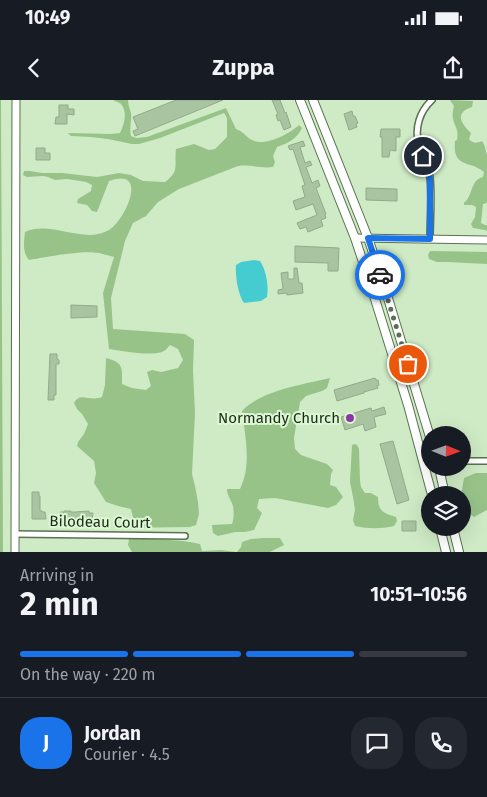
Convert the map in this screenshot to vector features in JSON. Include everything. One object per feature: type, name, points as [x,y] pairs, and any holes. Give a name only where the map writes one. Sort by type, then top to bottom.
[{"type":"main road","points":[[300,100],[355,238],[421,442]]},
{"type":"main road","points":[[313,100],[368,238],[427,426]]},
{"type":"main road","points":[[391,350],[402,346]]},
{"type":"main road","points":[[442,536],[446,552]]},
{"type":"main road","points":[[455,536],[459,552]]},
{"type":"street","points":[[15,552],[16,100]]},
{"type":"street","points":[[430,239],[430,179],[428,167],[419,146],[417,128],[419,118],[432,100]]},
{"type":"street","points":[[355,238],[487,240]]},
{"type":"street","points":[[471,461],[487,461]]},
{"type":"street","name":"Bilodeau Court","points":[[15,534],[185,536]]},
{"type":"green space","points":[[1,100],[3,552],[0,552]]},
{"type":"green space","points":[[113,100],[128,100],[131,113],[131,136],[136,138],[147,137],[226,108],[236,129],[257,142],[270,141],[299,125],[302,128],[292,140],[277,147],[273,156],[275,162],[273,167],[238,166],[179,189],[158,202],[146,216],[133,223],[125,241],[111,298],[113,329],[185,334],[194,340],[195,413],[192,474],[199,514],[196,525],[190,527],[115,528],[113,526],[134,521],[131,509],[106,502],[94,483],[96,473],[94,461],[77,446],[88,424],[74,403],[82,397],[102,397],[105,385],[106,358],[121,366],[122,384],[146,390],[151,386],[147,372],[152,370],[161,372],[178,368],[183,360],[178,349],[170,345],[165,351],[145,354],[109,349],[103,293],[114,257],[99,253],[83,252],[29,260],[24,250],[25,232],[35,229],[89,235],[109,230],[115,225],[127,207],[131,188],[129,181],[121,178],[109,181],[97,212],[92,211],[87,205],[77,203],[78,199],[91,191],[92,185],[86,182],[67,179],[55,180],[43,176],[27,177],[23,175],[24,171],[97,177],[119,173],[131,175],[143,181],[165,182],[175,171],[176,149],[194,144],[209,150],[215,149],[227,137],[227,118],[224,113],[160,138],[139,144],[71,136],[68,133],[120,133],[125,115],[121,104]]},
{"type":"green space","points":[[450,100],[473,101],[472,107],[463,112],[461,118],[464,126],[471,133],[469,139],[475,143],[482,141],[487,155],[487,203],[483,204],[481,223],[487,225],[487,231],[473,228],[471,224],[475,217],[476,207],[464,205],[476,181],[483,177],[484,172],[479,168],[464,163],[456,156],[455,141],[457,140],[458,133],[453,117],[454,106]]},
{"type":"green space","points":[[430,251],[487,252],[487,264],[437,262],[429,259]]},
{"type":"green space","points":[[330,378],[327,388],[306,396],[300,402],[294,438],[295,449],[301,455],[327,464],[333,470],[330,485],[336,487],[343,497],[336,505],[328,508],[275,498],[259,499],[257,508],[262,513],[254,530],[218,536],[213,533],[212,525],[232,524],[233,508],[227,489],[240,489],[244,480],[247,450],[242,411],[250,404],[271,393]]},
{"type":"green space","points":[[355,444],[359,449],[361,487],[365,493],[371,493],[378,497],[382,511],[396,517],[397,521],[394,526],[365,528],[355,526],[353,520],[355,510],[350,482],[352,445]]},
{"type":"green space","points":[[487,473],[487,510],[474,517],[471,515],[471,486],[463,486],[464,478]]},
{"type":"green space","points":[[263,538],[280,538],[284,545],[270,552],[237,552],[242,542]]},
{"type":"green space","points":[[129,539],[183,541],[200,544],[202,551],[221,550],[236,552],[132,552],[128,545]]},
{"type":"water","points":[[260,261],[264,269],[268,293],[267,297],[261,301],[244,303],[237,285],[236,265],[241,262]]},
{"type":"building","points":[[176,100],[223,100],[135,136],[133,131],[138,129],[133,117]]},
{"type":"building","points":[[272,100],[280,100],[291,127],[284,130],[280,120],[278,121],[276,115],[278,114]]},
{"type":"building","points":[[59,105],[68,105],[68,109],[74,109],[74,115],[67,114],[67,124],[55,124],[56,117],[59,117]]},
{"type":"building","points":[[352,111],[358,123],[356,124],[357,127],[349,130],[344,114]]},
{"type":"building","points":[[381,129],[400,129],[400,137],[396,137],[396,151],[390,150],[389,157],[382,157]]},
{"type":"building","points":[[303,141],[305,146],[300,147],[305,163],[310,161],[312,165],[306,167],[312,183],[318,180],[320,186],[316,188],[326,214],[326,218],[321,220],[323,226],[308,232],[306,227],[300,229],[297,223],[317,215],[313,204],[296,210],[293,201],[305,197],[302,186],[305,185],[293,149],[290,150],[288,146]]},
{"type":"building","points":[[36,148],[45,148],[45,153],[50,153],[50,160],[36,160]]},
{"type":"building","points":[[366,188],[397,189],[397,201],[366,200]]},
{"type":"building","points":[[295,246],[339,248],[338,271],[328,271],[328,263],[295,262]]},
{"type":"building","points":[[294,268],[297,268],[299,283],[302,283],[303,293],[278,294],[278,290],[283,289],[281,273],[288,272],[288,279],[294,279]]},
{"type":"building","points":[[71,305],[97,306],[97,317],[71,318]]},
{"type":"building","points":[[50,354],[57,354],[57,359],[59,360],[59,364],[56,364],[56,395],[54,395],[54,400],[48,400]]},
{"type":"building","points":[[375,378],[378,380],[378,388],[337,401],[334,390]]},
{"type":"building","points":[[384,407],[386,414],[374,417],[376,427],[365,431],[363,424],[345,430],[341,417],[371,408],[372,411]]},
{"type":"building","points":[[393,441],[409,500],[397,504],[380,444]]},
{"type":"building","points":[[32,492],[39,492],[40,511],[45,512],[46,519],[32,519]]},
{"type":"building","points":[[89,511],[89,513],[93,513],[92,520],[74,519],[64,521],[64,519],[60,519],[60,512]]},
{"type":"building","points":[[402,521],[416,521],[416,531],[402,531]]},
{"type":"way so far","points":[[380,275],[408,364]]},
{"type":"place","name":"Normandy Church","points":[[350,418]]},
{"type":"route","points":[[380,275],[368,238],[430,239],[430,179],[428,167],[423,156]]}]
